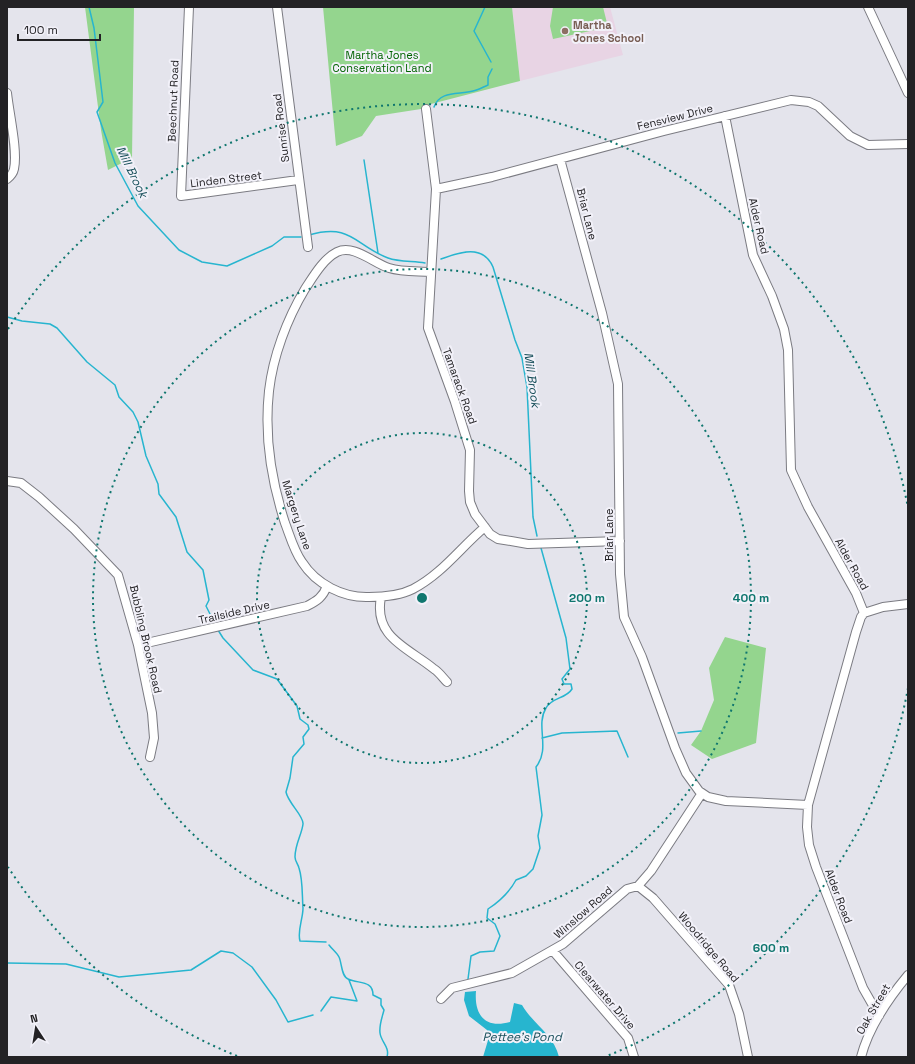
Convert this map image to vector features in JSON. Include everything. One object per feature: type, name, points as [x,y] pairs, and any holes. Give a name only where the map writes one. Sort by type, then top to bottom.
[{"type":"street","name":"Beechnut Road","points":[[181,196],[189,7]]},
{"type":"street","name":"Sunrise Road","points":[[276,7],[308,247]]},
{"type":"street","points":[[868,7],[908,92]]},
{"type":"street","points":[[7,93],[15,158],[14,170],[11,176],[7,179]]},
{"type":"street","name":"Fensview Drive","points":[[436,189],[560,159],[782,101],[809,102],[818,106],[840,127],[858,141],[868,145],[908,144]]},
{"type":"street","name":"Tamarack Road","points":[[426,109],[436,189],[428,328],[455,402],[470,450],[470,502],[475,514],[485,527],[498,539],[528,544],[620,541]]},
{"type":"street","name":"Alder Road","points":[[725,116],[753,255],[772,296],[784,329],[788,350],[792,470],[808,507],[856,592],[864,613],[861,617],[856,632],[808,805],[806,824],[809,845],[863,988],[878,1016]]},
{"type":"street","name":"Briar Lane","points":[[560,159],[602,313],[618,384],[621,595],[624,617],[642,657],[654,693],[686,774],[702,793]]},
{"type":"street","name":"Linden Street","points":[[181,196],[298,180]]},
{"type":"street","name":"Margery Lane","points":[[431,272],[389,268],[354,252],[344,251],[337,252],[322,265],[312,278],[299,300],[280,344],[272,375],[268,414],[269,457],[275,492],[291,540],[301,562],[316,578],[327,586],[355,597],[381,597],[400,594],[414,588],[429,579],[453,558],[470,539],[485,527]]},
{"type":"street","name":"Bubbling Brook Road","points":[[7,482],[21,483],[39,497],[74,529],[118,575],[138,645],[152,713],[154,738],[150,757]]},
{"type":"street","name":"Trailside Drive","points":[[138,645],[307,606],[316,602],[324,595],[327,586]]},
{"type":"street","points":[[381,597],[379,608],[383,625],[401,647],[434,669],[447,682]]},
{"type":"street","points":[[864,613],[871,610],[908,604]]},
{"type":"street","points":[[702,793],[726,801],[808,805]]},
{"type":"street","name":"Winslow Road","points":[[441,999],[452,988],[512,973],[553,951],[627,889],[638,886],[651,872],[702,793]]},
{"type":"street","name":"Woodridge Road","points":[[638,886],[653,898],[729,985],[739,1014],[748,1057]]},
{"type":"street","name":"Clearwater Drive","points":[[553,951],[628,1038],[634,1057]]},
{"type":"street","name":"Oak Street","points":[[861,1057],[870,1031],[878,1016],[908,974]]},
{"type":"shaded area","name":"Martha Jones School","points":[[512,7],[610,7],[623,55],[520,81]]},
{"type":"green space","points":[[85,7],[134,7],[132,158],[108,170],[101,130]]},
{"type":"green space","name":"Martha Jones Conservation Land","points":[[323,7],[512,7],[520,81],[431,104],[421,109],[376,116],[362,136],[336,146]]},
{"type":"green space","points":[[553,7],[603,7],[607,23],[604,28],[553,39],[550,26]]},
{"type":"green space","points":[[725,637],[766,648],[756,743],[712,759],[691,745],[701,731],[714,700],[709,668]]},
{"type":"water","name":"Pettee's Pond","points":[[476,991],[476,1000],[479,1013],[488,1022],[501,1024],[510,1022],[514,1003],[522,1005],[553,1042],[559,1057],[483,1057],[489,1037],[487,1030],[469,1016],[464,1000],[465,992]]},
{"type":"waterway","name":"Mill Brook","points":[[89,7],[94,28],[103,102],[97,112],[115,163],[138,206],[179,250],[202,262],[227,266],[272,246],[284,237],[301,237]]},
{"type":"waterway","points":[[485,7],[474,31],[491,62]]},
{"type":"waterway","points":[[434,107],[437,102],[445,96],[473,91],[488,85],[488,77],[492,69]]},
{"type":"waterway","points":[[364,160],[378,253]]},
{"type":"waterway","name":"Mill Brook","points":[[309,235],[323,232],[344,234],[388,258],[425,263]]},
{"type":"waterway","name":"Mill Brook","points":[[441,259],[463,252],[477,253],[483,255],[489,260],[493,267],[515,340],[522,358],[527,387],[533,517],[537,536]]},
{"type":"waterway","points":[[7,317],[22,321],[50,324],[57,328],[87,362],[115,385],[119,397],[133,412],[138,422],[146,456],[158,484],[159,494],[176,517],[187,552],[203,570],[209,600],[206,606],[213,620]]},
{"type":"waterway","name":"Mill Brook","points":[[468,979],[471,956],[480,952],[494,951],[500,936],[495,924],[487,918],[488,909],[504,896],[516,880],[526,876],[533,869],[540,848],[538,836],[542,815],[536,767],[540,760],[543,745],[543,715],[549,704],[566,695],[572,689],[571,684],[564,684],[562,679],[570,669],[566,638],[541,548]]},
{"type":"waterway","points":[[218,630],[223,638],[253,670],[277,679],[297,706],[300,719],[308,725],[309,729],[303,737],[304,744],[293,757],[286,792],[303,821],[295,857],[299,867],[302,888],[303,912],[299,933],[300,941],[326,942]]},
{"type":"waterway","points":[[542,738],[562,733],[617,731],[628,757]]},
{"type":"waterway","points":[[678,733],[701,731]]},
{"type":"waterway","points":[[329,945],[339,957],[344,975],[352,981],[365,983],[371,987],[373,995],[381,999],[381,1005],[384,1010],[380,1024],[380,1033],[388,1053],[387,1057]]},
{"type":"waterway","points":[[7,963],[66,964],[119,977],[191,970],[221,951],[233,953],[252,967],[276,1000],[288,1022],[313,1015]]},
{"type":"waterway","points":[[321,1011],[331,997],[357,1001],[349,980]]},
{"type":"place","name":"Martha Jones School","points":[[565,31]]}]
